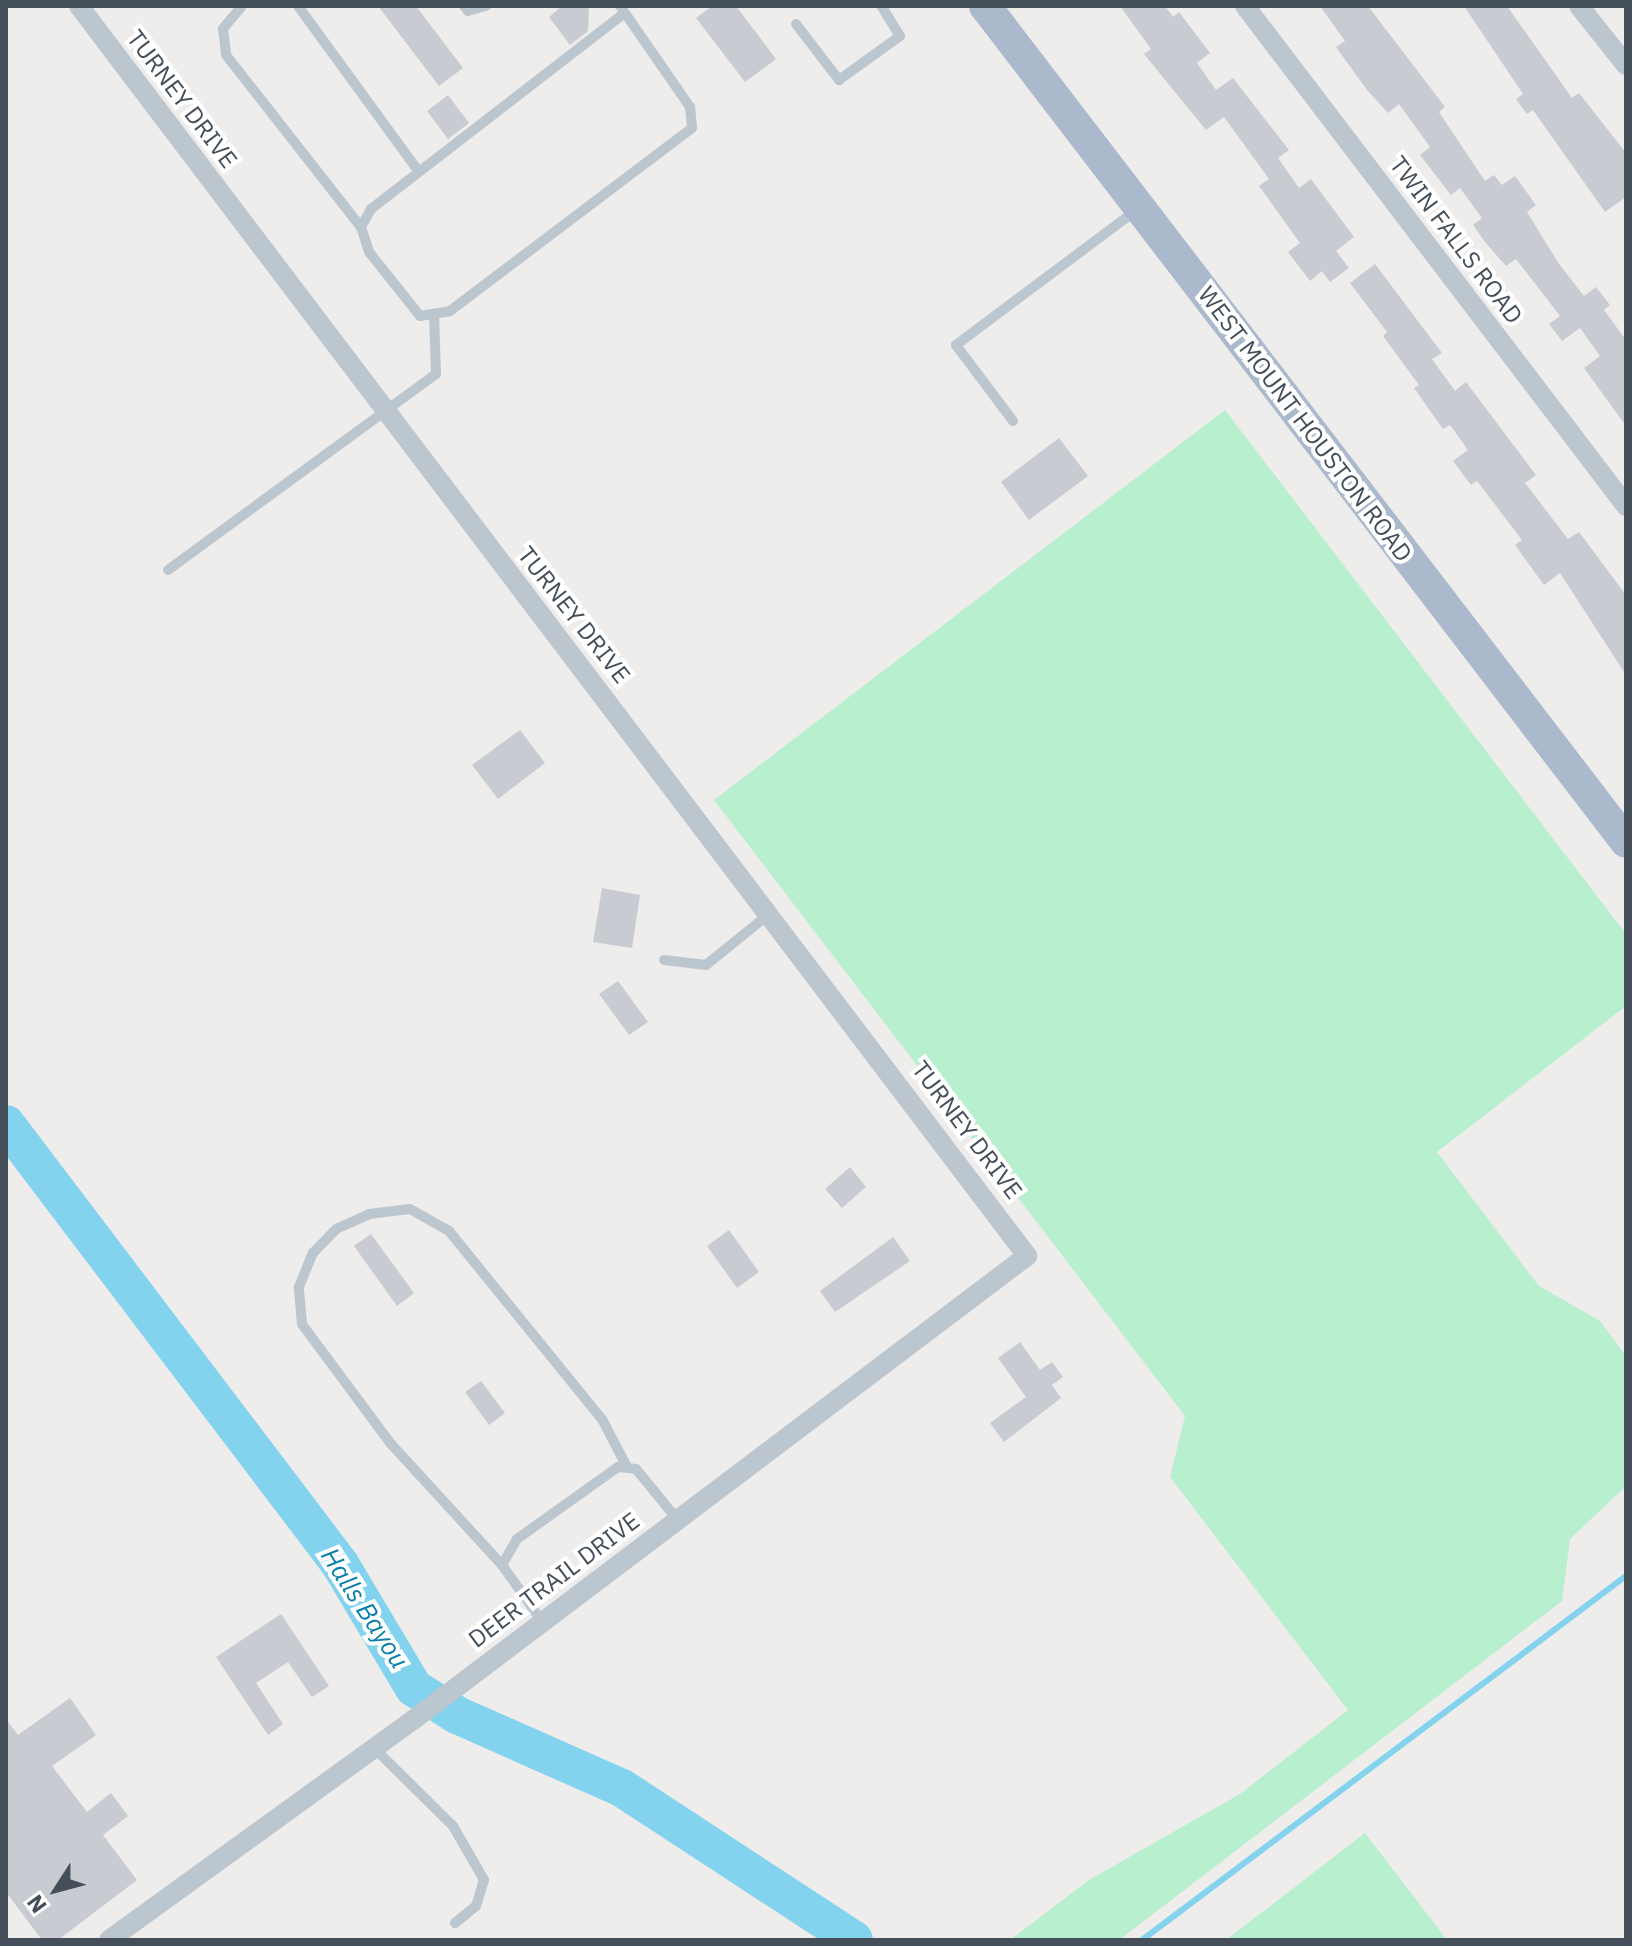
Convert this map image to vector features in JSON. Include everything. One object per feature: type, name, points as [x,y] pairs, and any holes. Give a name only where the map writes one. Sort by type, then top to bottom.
[{"type":"main road","name":"WEST MOUNT HOUSTON ROAD","points":[[985,6],[1622,829]]},
{"type":"street","name":"TURNEY DRIVE","points":[[79,6],[770,913],[1027,1256]]},
{"type":"street","name":"TWIN FALLS ROAD","points":[[1245,6],[1626,506]]},
{"type":"street","points":[[1579,6],[1626,65]]},
{"type":"street","name":"DEER TRAIL DRIVE","points":[[109,1940],[413,1720],[541,1620],[1027,1256]]},
{"type":"lane","points":[[242,6],[223,29],[226,55],[361,227],[369,252],[420,316],[450,311],[692,128],[690,107],[620,11],[371,209],[361,227]]},
{"type":"lane","points":[[298,6],[419,172]]},
{"type":"lane","points":[[464,6],[468,11],[486,6]]},
{"type":"lane","points":[[796,24],[839,80],[900,36],[881,6]]},
{"type":"lane","points":[[1013,421],[956,345],[1139,208]]},
{"type":"lane","points":[[168,570],[383,407],[408,398],[436,374],[434,314]]},
{"type":"lane","points":[[664,960],[706,965],[770,913]]},
{"type":"lane","points":[[541,1620],[502,1565],[391,1444],[302,1324],[299,1287],[313,1253],[336,1229],[369,1214],[410,1209],[449,1231],[602,1419],[627,1467]]},
{"type":"lane","points":[[502,1565],[517,1539],[609,1471],[627,1467],[636,1469],[677,1519]]},
{"type":"lane","points":[[374,1748],[453,1826],[484,1880],[476,1906],[455,1923]]},
{"type":"green space","points":[[1225,410],[1626,934],[1626,1006],[1437,1152],[1539,1286],[1600,1321],[1626,1356],[1626,1486],[1570,1539],[1562,1601],[1119,1940],[1010,1940],[1089,1880],[1240,1794],[1348,1710],[1170,1477],[1185,1416],[714,800]]},
{"type":"green space","points":[[1365,1833],[1447,1940],[1226,1940]]},
{"type":"building","points":[[378,6],[416,6],[463,68],[439,86]]},
{"type":"building","points":[[562,6],[589,6],[588,31],[570,45],[549,17]]},
{"type":"building","points":[[712,6],[736,6],[776,59],[745,82],[696,18]]},
{"type":"building","points":[[1120,6],[1165,6],[1173,17],[1179,12],[1210,53],[1197,63],[1216,90],[1233,78],[1289,150],[1278,158],[1299,188],[1311,179],[1354,237],[1336,251],[1349,268],[1330,282],[1322,271],[1310,281],[1288,252],[1300,243],[1259,186],[1269,179],[1224,117],[1206,130],[1144,54],[1151,49]]},
{"type":"building","points":[[1320,6],[1368,6],[1445,107],[1439,112],[1485,181],[1494,175],[1502,185],[1515,176],[1536,205],[1527,212],[1559,264],[1584,296],[1596,287],[1610,305],[1604,310],[1626,340],[1626,426],[1584,368],[1600,356],[1580,328],[1562,341],[1549,324],[1560,316],[1516,259],[1506,266],[1485,242],[1473,225],[1482,218],[1460,188],[1451,195],[1420,155],[1430,147],[1399,104],[1388,113],[1367,90],[1336,47],[1345,41]]},
{"type":"building","points":[[1464,6],[1507,6],[1572,98],[1579,93],[1626,153],[1626,197],[1605,212],[1533,110],[1527,114],[1516,99],[1523,94]]},
{"type":"building","points":[[448,95],[469,123],[448,139],[427,111]]},
{"type":"building","points":[[1375,264],[1442,353],[1432,359],[1455,391],[1466,382],[1536,475],[1525,483],[1568,539],[1579,532],[1626,595],[1626,675],[1560,573],[1544,585],[1515,545],[1522,540],[1477,481],[1471,485],[1453,461],[1468,450],[1450,425],[1443,429],[1414,388],[1419,385],[1383,336],[1387,332],[1350,283]]},
{"type":"building","points":[[1059,438],[1088,476],[1029,520],[1001,482]]},
{"type":"building","points":[[520,730],[545,763],[498,799],[472,765]]},
{"type":"building","points":[[602,888],[640,895],[632,948],[593,942]]},
{"type":"building","points":[[618,981],[648,1022],[629,1035],[599,994]]},
{"type":"building","points":[[850,1167],[866,1187],[842,1208],[825,1189]]},
{"type":"building","points":[[729,1230],[759,1272],[737,1288],[707,1246]]},
{"type":"building","points":[[371,1234],[414,1293],[397,1306],[354,1246]]},
{"type":"building","points":[[893,1237],[910,1261],[835,1312],[820,1291]]},
{"type":"building","points":[[1020,1342],[1040,1370],[1052,1362],[1063,1377],[1052,1385],[1061,1398],[1004,1442],[990,1423],[1026,1397],[998,1358]]},
{"type":"building","points":[[481,1381],[505,1413],[489,1425],[465,1392]]},
{"type":"building","points":[[281,1614],[329,1686],[312,1697],[288,1662],[256,1683],[283,1724],[268,1735],[216,1657]]},
{"type":"building","points":[[70,1698],[96,1735],[52,1766],[87,1812],[111,1793],[128,1816],[103,1835],[137,1880],[58,1940],[42,1940],[6,1892],[6,1719],[18,1735]]},
{"type":"waterway","name":"Halls Bayou","points":[[6,1124],[340,1564],[414,1688],[457,1715],[622,1788],[854,1940]]},
{"type":"waterway","points":[[1142,1940],[1626,1576]]}]
